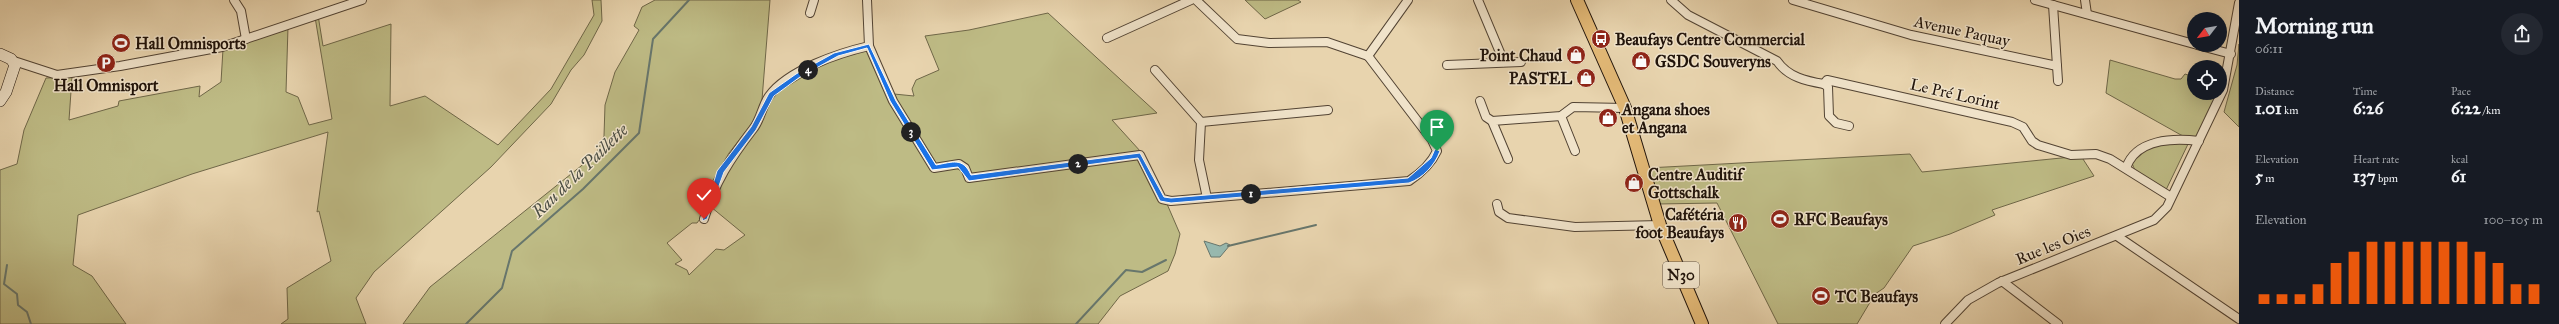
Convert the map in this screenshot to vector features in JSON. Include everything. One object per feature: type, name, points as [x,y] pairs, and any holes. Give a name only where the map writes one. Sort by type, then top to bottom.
[{"type":"main road","name":"N30","points":[[1577,0],[1625,108],[1660,225],[1702,324]]},
{"type":"street","points":[[234,0],[241,12],[246,39]]},
{"type":"street","points":[[0,54],[14,61],[27,63],[47,73],[69,75],[204,51],[246,39],[362,0]]},
{"type":"street","points":[[810,13],[814,0]]},
{"type":"street","points":[[867,0],[869,46],[893,101],[934,168],[959,164],[965,168],[969,178],[1140,155],[1162,199],[1171,200],[1396,183],[1417,177],[1434,160],[1437,151],[1432,140],[1368,56],[1319,42],[1269,43],[1237,39],[1196,0]]},
{"type":"street","points":[[1107,38],[1191,0]]},
{"type":"street","points":[[1368,56],[1408,0]]},
{"type":"street","points":[[1478,0],[1504,62]]},
{"type":"street","name":"Le Pré Lorint","points":[[1671,0],[1688,15],[1777,61],[1781,68],[1805,80],[1824,84],[1827,80],[2012,122],[2023,127],[2038,145],[2071,155],[2096,154],[2126,168]]},
{"type":"street","name":"Avenue Paquay","points":[[1793,0],[1816,3],[1896,31],[2056,66]]},
{"type":"street","points":[[2035,0],[2187,42]]},
{"type":"street","points":[[2085,0],[2087,14]]},
{"type":"street","name":"Rue les Oies","points":[[1945,324],[1968,300],[2002,281],[2154,220],[2167,207],[2170,197],[2223,90],[2231,54],[2239,3]]},
{"type":"street","points":[[2053,5],[2058,81]]},
{"type":"street","points":[[704,219],[721,171],[754,128],[771,94],[836,54],[869,46]]},
{"type":"street","points":[[2223,52],[2231,54]]},
{"type":"street","points":[[13,72],[14,61]]},
{"type":"street","points":[[1447,65],[1521,62]]},
{"type":"street","points":[[0,101],[13,72],[17,67],[27,63]]},
{"type":"street","points":[[1156,70],[1159,77],[1201,122],[1199,160],[1207,198]]},
{"type":"street","points":[[1824,84],[1828,87],[1829,116],[1836,123],[1849,126]]},
{"type":"street","points":[[1480,101],[1486,117],[1492,121],[1508,160]]},
{"type":"street","points":[[1492,121],[1560,116],[1573,108],[1625,108]]},
{"type":"street","points":[[1201,122],[1328,110]]},
{"type":"street","points":[[1560,116],[1575,151]]},
{"type":"street","points":[[2170,197],[2126,168],[2132,155],[2141,148],[2181,138],[2199,141]]},
{"type":"street","points":[[1497,204],[1499,212],[1508,218],[1575,227],[1660,225]]},
{"type":"street","points":[[2117,236],[2239,320],[2232,324]]},
{"type":"street","points":[[2002,281],[2058,324]]},
{"type":"shaded area","points":[[592,0],[601,0],[602,21],[584,55],[571,70],[551,104],[491,167],[374,272],[356,298],[366,324],[281,324],[288,319],[287,288],[331,261],[319,211],[317,212],[328,132],[192,174],[78,215],[73,265],[92,276],[126,324],[0,324],[0,170],[17,164],[24,130],[46,78],[72,77],[69,120],[118,106],[119,101],[200,86],[199,97],[221,82],[223,49],[288,27],[286,92],[298,97],[309,125],[332,119],[315,17],[318,15],[323,46],[391,24],[390,106],[425,96],[498,145],[551,89],[594,15]]},
{"type":"shaded area","points":[[655,0],[770,0],[761,112],[729,153],[712,182],[702,216],[697,223],[692,223],[667,243],[682,260],[675,264],[687,270],[689,275],[716,249],[724,250],[745,235],[711,207],[721,173],[770,100],[781,90],[837,56],[868,50],[899,118],[932,168],[894,94],[914,96],[912,89],[916,80],[939,70],[925,36],[969,30],[1048,13],[1157,113],[1112,120],[1141,152],[1164,197],[1180,234],[1175,254],[1168,271],[1120,296],[1098,324],[403,324],[430,287],[596,154],[604,136],[605,105],[615,72],[639,30],[634,26],[642,7]]},
{"type":"shaded area","points":[[1245,0],[1298,0],[1301,2],[1265,19]]},
{"type":"shaded area","points":[[2239,44],[2239,127],[2224,112],[2237,65]]},
{"type":"shaded area","points":[[2110,60],[2175,79],[2181,79],[2185,74],[2187,75],[2187,100],[2215,100],[2195,140],[2181,135],[2106,93]]},
{"type":"shaded area","points":[[2184,140],[2189,142],[2165,192],[2135,170],[2132,159],[2146,148]]},
{"type":"shaded area","points":[[1910,154],[1922,172],[2081,156],[2094,176],[1992,210],[1995,215],[1950,234],[1913,246],[1884,288],[1875,294],[1857,324],[1778,324],[1717,203],[1658,204],[1647,168]]},
{"type":"water","points":[[1204,241],[1220,246],[1226,243],[1230,245],[1220,257],[1211,257]]},
{"type":"waterway","name":"Rau de la Paillette","points":[[466,324],[502,288],[512,251],[583,189],[639,133],[653,39],[689,0]]},
{"type":"waterway","points":[[1228,246],[1316,225]]},
{"type":"waterway","points":[[1076,324],[1126,270],[1142,272],[1166,260]]},
{"type":"waterway","points":[[7,265],[4,284],[17,294],[18,305],[27,312],[31,324]]},
{"type":"place","name":"Beaufays Centre Commercial","points":[[1601,39]]},
{"type":"place","name":"Hall Omnisports","points":[[121,43]]},
{"type":"place","name":"Point Chaud","points":[[1576,55]]},
{"type":"place","name":"GSDC Souveryns","points":[[1641,61]]},
{"type":"place","name":"Hall Omnisport","points":[[106,63]]},
{"type":"place","name":"PASTEL","points":[[1586,78]]},
{"type":"place","name":"Angana shoes et Angana","points":[[1608,118]]},
{"type":"place","name":"Centre Auditif Gottschalk","points":[[1634,183]]},
{"type":"place","name":"RFC Beaufays","points":[[1780,219]]},
{"type":"place","name":"Cafétéria foot Beaufays","points":[[1738,223]]},
{"type":"place","name":"TC Beaufays","points":[[1821,296]]},
{"type":"route","points":[[704,219],[712,190],[721,171],[764,113],[766,101],[771,94],[836,54],[854,48],[869,46],[893,101],[934,168],[942,165],[959,164],[965,168],[969,178],[1140,155],[1162,199],[1171,200],[1409,181],[1417,177],[1434,160],[1437,151]]}]
